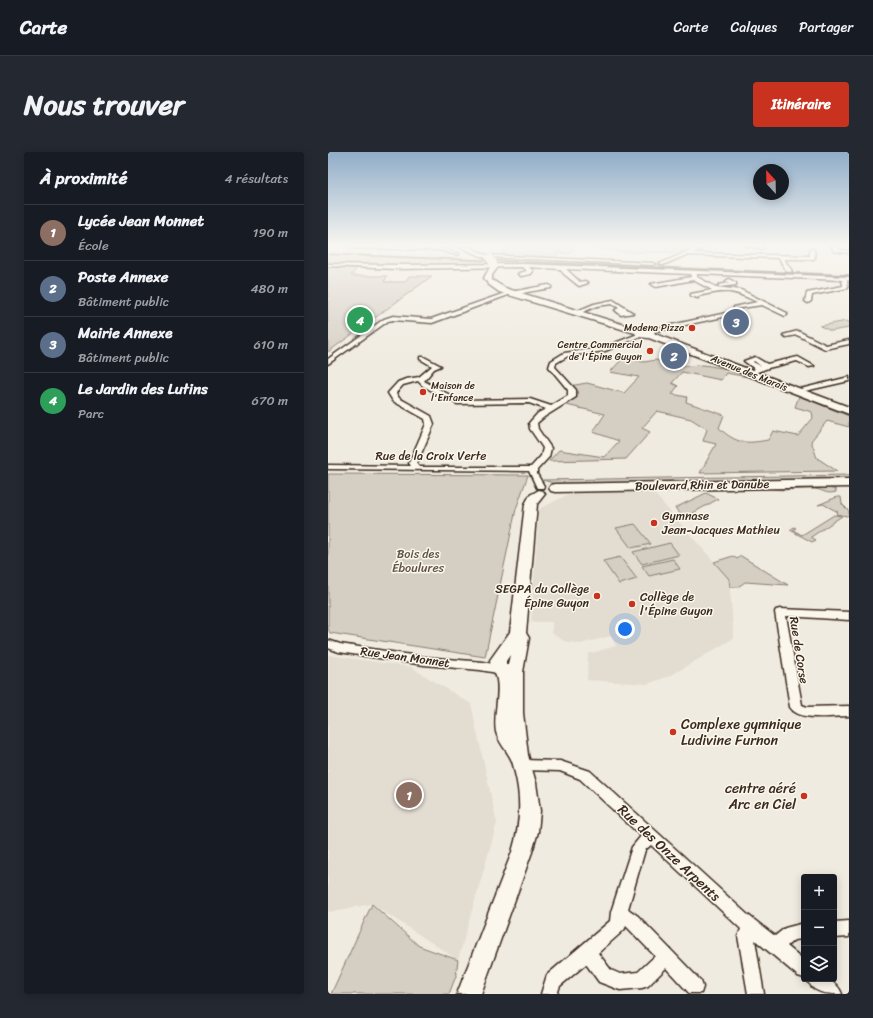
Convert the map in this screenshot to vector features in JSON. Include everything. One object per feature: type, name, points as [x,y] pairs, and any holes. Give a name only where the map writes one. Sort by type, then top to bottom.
[{"type":"street","name":"Avenue des Marais","points":[[494,285],[512,293],[647,332],[849,411]]},
{"type":"street","points":[[527,285],[532,289]]},
{"type":"street","points":[[711,287],[724,285]]},
{"type":"street","points":[[808,301],[809,294],[846,287],[846,285]]},
{"type":"street","points":[[328,362],[383,321],[390,318],[432,321],[512,293],[549,287]]},
{"type":"street","points":[[711,287],[720,290]]},
{"type":"street","points":[[696,297],[693,295],[720,290],[739,291],[785,314]]},
{"type":"street","points":[[578,312],[596,305],[624,300]]},
{"type":"street","points":[[613,302],[627,313]]},
{"type":"street","points":[[736,308],[762,303]]},
{"type":"street","points":[[469,994],[522,852],[528,832],[530,798],[520,760],[511,747],[506,736],[504,723],[505,679],[507,661],[521,638],[518,633],[531,504],[540,490],[533,474],[533,469],[545,457],[548,448],[534,429],[533,423],[541,415],[572,397],[572,390],[552,367],[556,359],[566,354],[605,349],[647,332],[726,315]]},
{"type":"street","points":[[647,332],[651,324],[682,319],[687,323]]},
{"type":"street","points":[[786,335],[798,333],[825,347],[847,344]]},
{"type":"street","points":[[416,469],[413,463],[430,424],[428,418],[396,400],[392,393],[394,389],[410,379],[421,379],[432,368],[438,366],[422,358]]},
{"type":"street","points":[[750,373],[763,367],[798,359],[811,366]]},
{"type":"street","points":[[421,379],[425,385],[457,402],[530,401],[553,409]]},
{"type":"street","points":[[796,391],[849,379]]},
{"type":"street","points":[[837,381],[849,388]]},
{"type":"street","name":"Rue de la Croix Verte","points":[[328,467],[533,469]]},
{"type":"street","name":"Boulevard Rhin et Danube","points":[[540,490],[550,494],[555,492],[554,488],[849,482]]},
{"type":"street","name":"Rue de Corse","points":[[849,616],[780,612],[794,703],[796,707],[806,712],[849,712]]},
{"type":"street","name":"Rue Jean Monnet","points":[[328,644],[339,648],[424,661],[483,666],[486,668],[507,661]]},
{"type":"street","name":"Rue des Onze Arpents","points":[[520,760],[560,766],[585,775],[751,928],[801,968]]},
{"type":"street","points":[[550,994],[553,981],[618,924],[619,912],[639,847],[650,836]]},
{"type":"street","points":[[619,912],[632,921],[694,987]]},
{"type":"street","points":[[751,928],[746,936],[756,994]]},
{"type":"street","points":[[837,930],[849,929]]},
{"type":"street","points":[[776,948],[785,936],[792,932],[801,931]]},
{"type":"street","points":[[587,952],[605,976],[620,982],[642,980],[666,957]]},
{"type":"street","points":[[819,982],[834,994]]},
{"type":"shaded area","name":"Collège de l'Épine Guyon","points":[[651,490],[729,579],[734,638],[670,676],[647,684],[587,680],[588,654],[616,646],[611,636],[580,644],[564,641],[552,633],[552,622],[531,622],[539,509],[575,491]]},
{"type":"shaded area","points":[[328,655],[411,667],[471,704],[497,823],[458,960],[372,904],[328,912]]},
{"type":"green space","points":[[328,285],[419,285],[328,352]]},
{"type":"green space","points":[[847,321],[849,322],[849,328],[831,331],[820,326]]},
{"type":"green space","points":[[623,358],[644,362],[656,360],[669,365],[704,365],[734,370],[753,378],[726,373],[721,380],[682,372],[672,383],[678,386],[672,394],[687,397],[686,402],[724,415],[719,428],[731,437],[742,442],[768,440],[773,431],[798,436],[813,418],[812,412],[795,407],[799,396],[849,416],[849,427],[827,421],[811,441],[817,458],[837,471],[700,473],[716,444],[703,441],[707,429],[691,419],[657,411],[642,428],[650,432],[626,459],[549,461],[559,450],[604,457],[619,441],[593,432],[605,414],[562,404],[572,397],[569,386],[587,383],[624,393],[639,377],[610,372]]},
{"type":"green space","name":"Bois des Éboulures","points":[[328,474],[528,475],[516,509],[485,657],[330,633],[328,629]]},
{"type":"green space","points":[[849,475],[849,480],[560,485],[543,480]]},
{"type":"green space","points":[[826,487],[836,490],[836,492],[827,493],[815,489],[779,490],[768,488]]},
{"type":"green space","points":[[706,493],[718,499],[684,518],[675,508]]},
{"type":"green space","points":[[837,497],[841,497],[842,504],[849,511],[849,515],[836,514],[838,512],[823,504],[818,505]]},
{"type":"green space","points":[[834,515],[842,516],[811,537],[816,540],[812,542],[790,530],[794,527],[796,528],[793,530],[802,535]]},
{"type":"green space","points":[[635,524],[651,544],[631,548],[616,528]]},
{"type":"green space","points":[[670,543],[679,555],[642,564],[633,552]]},
{"type":"green space","points":[[733,556],[737,559],[741,556],[788,585],[745,582],[738,587],[730,587],[729,579],[714,562]]},
{"type":"green space","points":[[620,557],[637,579],[619,584],[603,561]]},
{"type":"green space","points":[[673,559],[680,569],[649,576],[642,566]]},
{"type":"green space","points":[[372,904],[419,946],[458,960],[456,976],[449,994],[331,994]]},
{"type":"place","name":"Le Jardin des Lutins","points":[[360,320]]},
{"type":"place","name":"Mairie Annexe","points":[[736,322]]},
{"type":"place","name":"Modena Pizza","points":[[692,328]]},
{"type":"place","name":"Centre Commercial de l'Épine Guyon","points":[[650,351]]},
{"type":"place","name":"Poste Annexe","points":[[674,356]]},
{"type":"place","name":"Maison de l'Enfance","points":[[423,392]]},
{"type":"place","name":"Gymnase Jean-Jacques Mathieu","points":[[654,523]]},
{"type":"place","name":"SEGPA du Collège Épine Guyon","points":[[597,596]]},
{"type":"place","name":"Collège de l'Épine Guyon","points":[[632,604]]},
{"type":"place","name":"Complexe gymnique Ludivine Furnon","points":[[673,732]]},
{"type":"place","name":"Lycée Jean Monnet","points":[[409,795]]},
{"type":"place","name":"centre aéré Arc en Ciel","points":[[804,796]]}]
